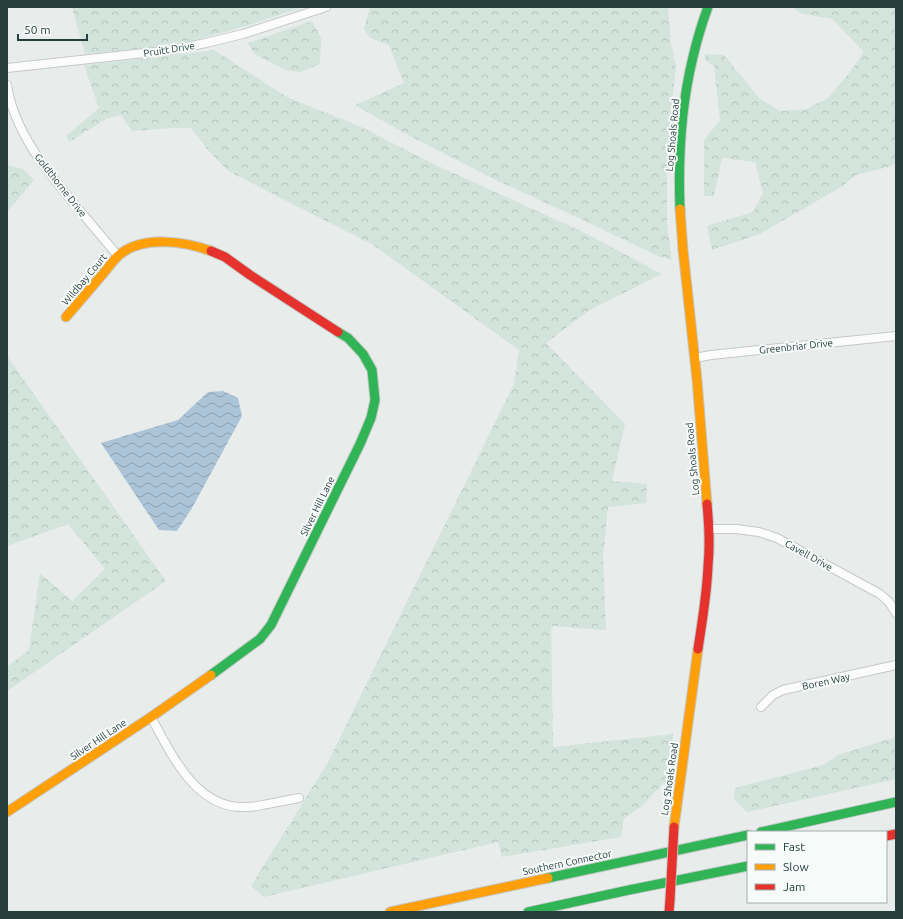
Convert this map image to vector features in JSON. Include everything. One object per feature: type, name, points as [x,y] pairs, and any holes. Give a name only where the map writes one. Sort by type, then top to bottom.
[{"type":"main road","name":"Log Shoals Road","points":[[669,912],[674,827],[708,569],[709,540],[695,358],[680,221],[679,176],[681,135],[693,55],[701,25],[708,7]]},
{"type":"main road","name":"Silver Hill Lane","points":[[7,812],[43,790],[150,717],[260,639],[271,626],[360,444],[371,418],[375,400],[372,370],[363,354],[348,338],[250,275],[225,257],[200,247],[174,242],[151,243],[134,246],[118,256]]},
{"type":"main road","name":"Wildbay Court","points":[[66,317],[118,256]]},
{"type":"main road","points":[[766,831],[896,802]]},
{"type":"main road","name":"Southern Connector","points":[[390,912],[747,835]]},
{"type":"main road","points":[[528,912],[747,866]]},
{"type":"street","name":"Pruitt Drive","points":[[7,68],[172,50],[243,34],[326,7]]},
{"type":"street","name":"Goldthorne Drive","points":[[7,85],[9,98],[21,128],[37,156],[56,182],[118,256]]},
{"type":"street","name":"Greenbriar Drive","points":[[695,358],[711,355],[896,336]]},
{"type":"street","name":"Cavell Drive","points":[[708,529],[736,529],[759,532],[777,538],[880,594],[889,602],[896,613]]},
{"type":"street","name":"Boren Way","points":[[761,707],[773,695],[783,690],[896,665]]},
{"type":"street","points":[[150,717],[172,755],[192,784],[209,798],[226,806],[247,808],[299,798]]},
{"type":"green space","points":[[72,7],[303,7],[243,27],[191,40],[146,48],[85,54]]},
{"type":"green space","points":[[371,7],[668,7],[671,44],[676,67],[671,110],[667,174],[667,224],[672,260],[658,256],[494,179],[406,134],[355,105],[404,83],[389,45],[370,38],[364,29]]},
{"type":"green space","points":[[793,7],[896,7],[896,163],[892,166],[856,175],[841,187],[760,234],[712,250],[707,226],[753,212],[763,193],[755,162],[722,158],[714,196],[704,196],[704,140],[720,120],[714,66],[705,60],[705,54],[724,55],[759,98],[780,111],[806,109],[828,98],[850,72],[864,52],[832,19],[800,13]]},
{"type":"green space","points":[[312,21],[321,38],[320,64],[300,72],[286,70],[256,55],[247,43]]},
{"type":"green space","points":[[214,50],[287,97],[359,126],[438,166],[583,232],[662,274],[588,311],[546,343],[625,424],[612,481],[647,484],[646,503],[608,507],[603,558],[606,630],[551,626],[553,747],[673,734],[672,774],[642,806],[624,818],[621,837],[502,857],[498,842],[264,897],[251,886],[328,762],[514,384],[519,350],[373,245],[228,171],[208,150],[191,128],[132,131],[121,115],[106,119],[69,142],[66,136],[99,108],[84,65]]},
{"type":"green space","points":[[7,165],[23,169],[34,180],[7,212]]},
{"type":"green space","points":[[7,356],[166,581],[7,691],[7,667],[29,650],[40,573],[72,601],[105,569],[68,524],[7,546]]},
{"type":"green space","points":[[896,737],[896,779],[747,812],[734,799],[735,788],[823,765],[838,755]]},
{"type":"water","points":[[223,391],[238,398],[242,416],[192,508],[177,531],[159,530],[101,443],[178,420],[208,392]]},
{"type":"traffic: fast","points":[[680,209],[680,151],[683,113],[689,76],[708,7]]},
{"type":"traffic: fast","points":[[211,675],[260,639],[271,625],[360,444],[371,418],[375,400],[372,370],[363,354],[348,338],[338,332]]},
{"type":"traffic: fast","points":[[766,831],[896,802]]},
{"type":"traffic: fast","points":[[548,878],[747,835]]},
{"type":"traffic: fast","points":[[528,912],[747,866]]},
{"type":"traffic: slow","points":[[680,209],[697,380],[707,504]]},
{"type":"traffic: slow","points":[[66,317],[116,258],[127,249],[138,245],[163,242],[200,247],[211,251]]},
{"type":"traffic: slow","points":[[674,827],[698,649]]},
{"type":"traffic: slow","points":[[7,812],[151,717],[211,675]]},
{"type":"traffic: slow","points":[[390,912],[548,878]]},
{"type":"traffic: jam","points":[[211,251],[225,257],[338,332]]},
{"type":"traffic: jam","points":[[698,649],[709,558],[707,504]]},
{"type":"traffic: jam","points":[[670,900],[674,827]]},
{"type":"traffic: jam","points":[[887,836],[896,834]]},
{"type":"traffic: jam","points":[[669,912],[670,900]]}]
